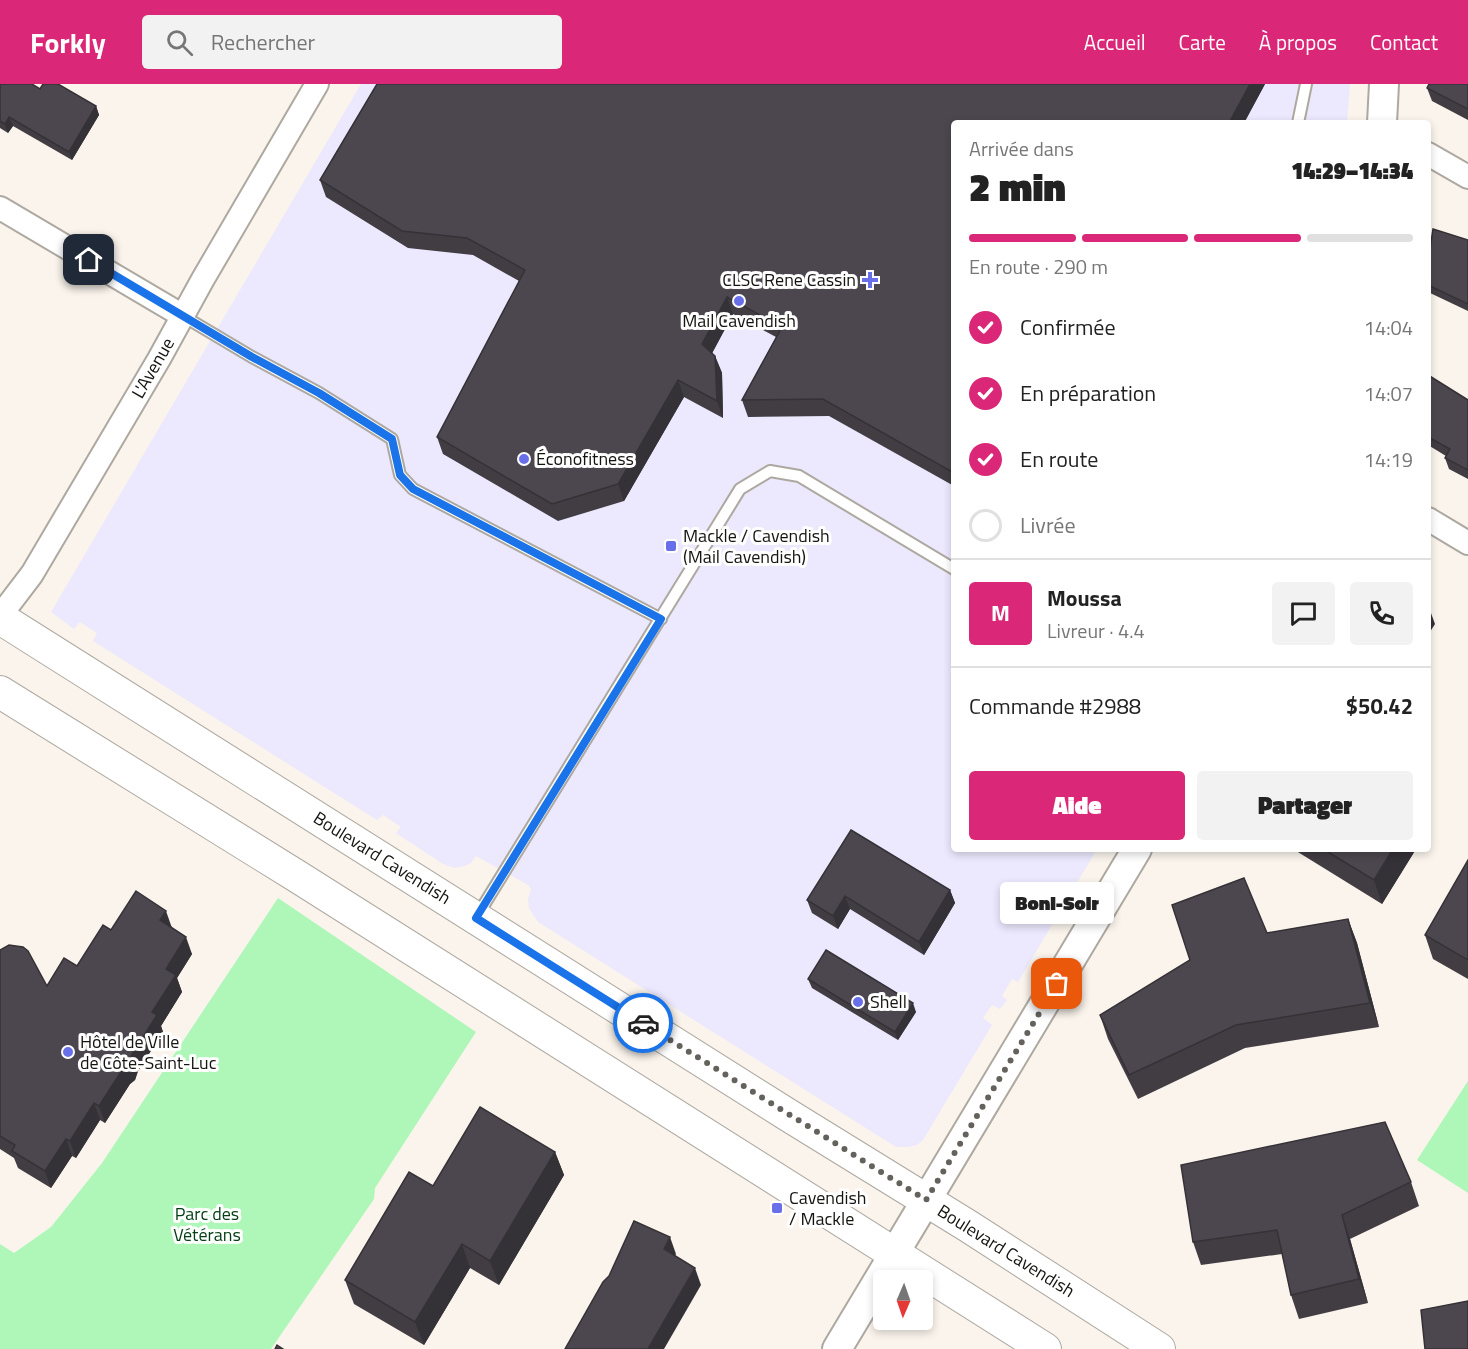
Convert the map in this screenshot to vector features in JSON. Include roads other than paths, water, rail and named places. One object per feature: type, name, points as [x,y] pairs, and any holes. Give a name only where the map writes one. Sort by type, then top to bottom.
[{"type":"main road","name":"Boulevard Cavendish","points":[[0,617],[1159,1349]]},
{"type":"main road","points":[[0,692],[1045,1349]]},
{"type":"street","name":"L'Avenue","points":[[0,617],[32,574],[317,84]]},
{"type":"street","points":[[1382,120],[1384,84]]},
{"type":"street","points":[[1431,156],[1468,177]]},
{"type":"street","points":[[0,208],[183,316]]},
{"type":"street","points":[[1431,521],[1468,543]]},
{"type":"street","points":[[837,1349],[1135,852]]},
{"type":"lane","points":[[1299,120],[1306,84]]},
{"type":"lane","points":[[183,316],[319,393],[392,439],[400,475],[413,489],[661,619]]},
{"type":"lane","points":[[476,918],[740,489],[770,471],[799,476],[951,567]]},
{"type":"place","name":"CLSC Rene Cassin","points":[[870,280]]},
{"type":"place","name":"Mail Cavendish","points":[[739,301]]},
{"type":"place","name":"Éconofitness","points":[[524,459]]},
{"type":"place","name":"Mackle / Cavendish (Mail Cavendish)","points":[[671,546]]},
{"type":"place","name":"Boni-Soir","points":[[1057,984]]},
{"type":"place","name":"Shell","points":[[858,1002]]},
{"type":"place","name":"Hôtel de Ville de Côte-Saint-Luc","points":[[68,1052]]},
{"type":"place","name":"Cavendish / Mackle","points":[[777,1208]]},
{"type":"park label","name":"Parc des Vétérans","points":[[207,1224]]}]
